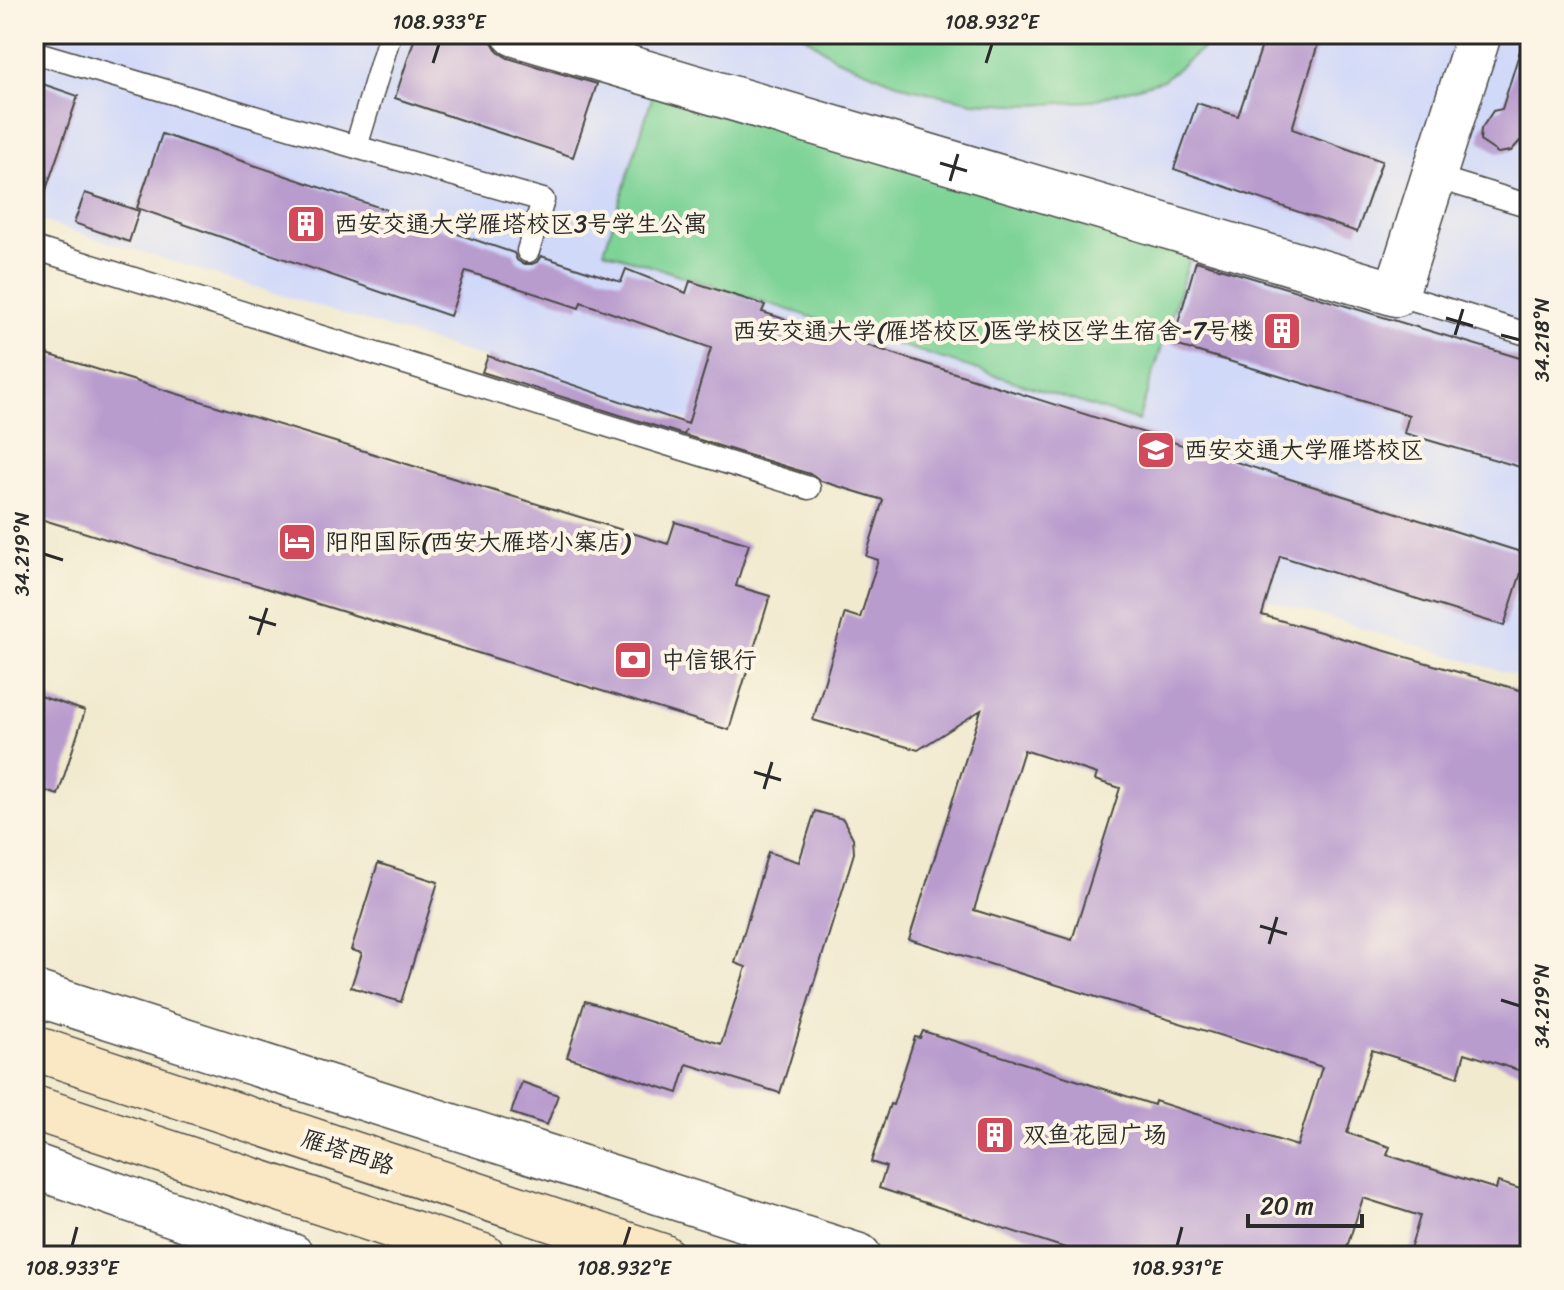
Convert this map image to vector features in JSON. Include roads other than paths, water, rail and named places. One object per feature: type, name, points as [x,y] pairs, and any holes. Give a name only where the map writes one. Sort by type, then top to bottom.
[{"type":"main road","name":"雁塔西路","points":[[34,1048],[662,1256]]},
{"type":"main road","points":[[34,1108],[483,1256]]},
{"type":"street","points":[[515,34],[1396,294],[1479,34]]},
{"type":"street","points":[[34,993],[859,1256]]},
{"type":"street","points":[[34,1166],[292,1256]]},
{"type":"lane","points":[[356,147],[390,34]]},
{"type":"lane","points":[[34,52],[543,200],[528,251]]},
{"type":"lane","points":[[1432,176],[1530,206]]},
{"type":"lane","points":[[34,248],[809,488]]},
{"type":"lane","points":[[1396,294],[1530,335]]},
{"type":"place","name":"西安交通大学雁塔校区3号学生公寓","points":[[306,224]]},
{"type":"place","name":"西安交通大学(雁塔校区)医学校区学生宿舍-7号楼","points":[[1282,331]]},
{"type":"place","name":"西安交通大学雁塔校区","points":[[1156,450]]},
{"type":"place","name":"阳阳国际(西安大雁塔小寨店)","points":[[297,542]]},
{"type":"place","name":"中信银行","points":[[633,660]]},
{"type":"place","name":"双鱼花园广场","points":[[995,1135]]}]
